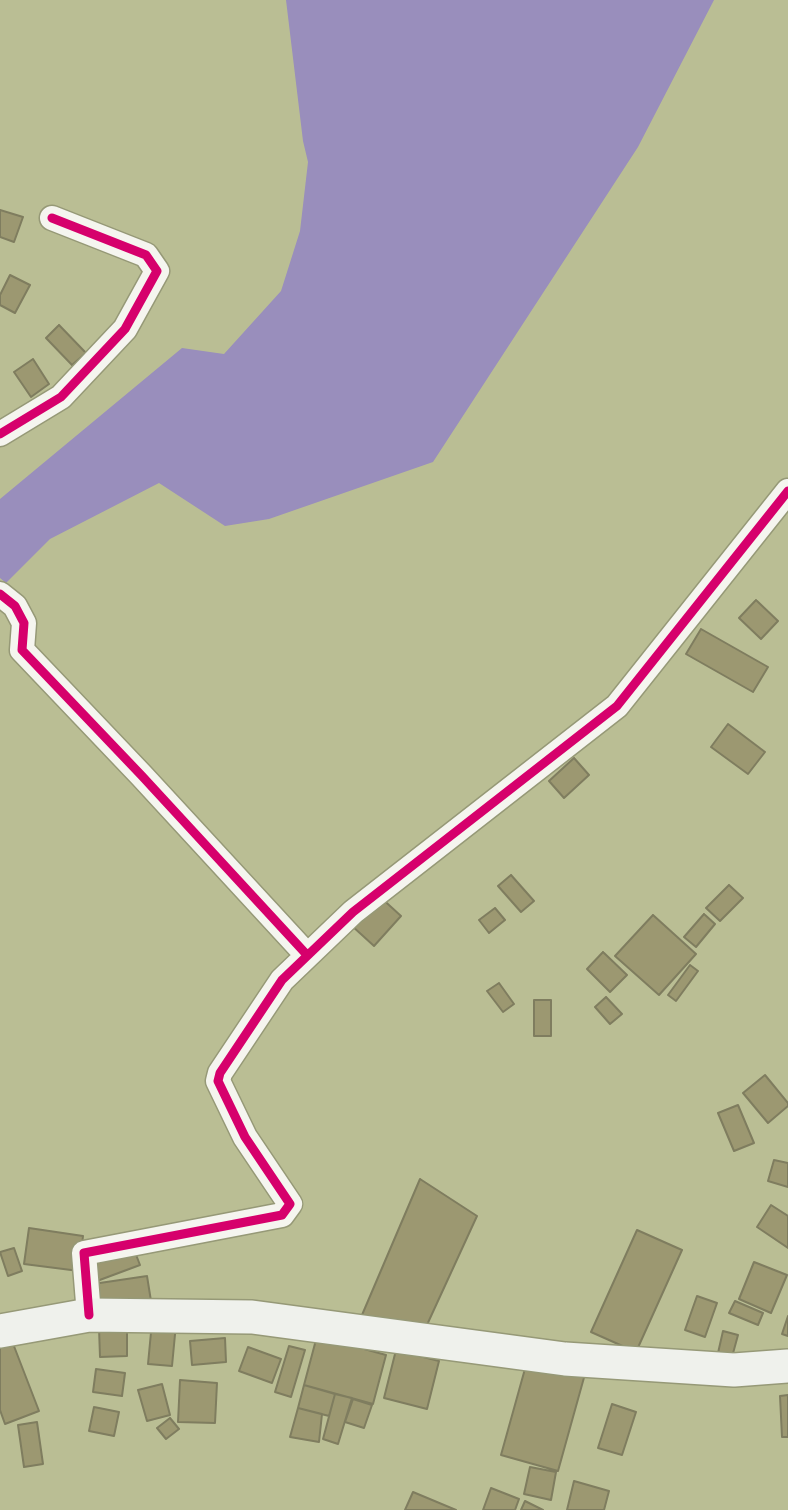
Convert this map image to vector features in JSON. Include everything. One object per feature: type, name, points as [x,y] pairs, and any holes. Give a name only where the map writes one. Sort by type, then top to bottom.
[{"type":"main road","points":[[0,1331],[89,1315],[252,1317],[565,1359],[734,1370],[788,1366]]},
{"type":"street","points":[[0,434],[61,397],[125,329],[157,271],[146,255],[52,218]]},
{"type":"street","points":[[89,1315],[84,1253],[282,1215],[290,1204],[244,1137],[218,1081],[220,1073],[282,981],[353,912],[617,706],[788,491]]},
{"type":"street","points":[[0,594],[15,606],[24,623],[22,650],[142,775],[307,955]]},
{"type":"shaded area","points":[[286,0],[714,0],[638,147],[433,462],[269,519],[225,526],[159,483],[50,539],[6,583],[0,578],[0,499],[182,348],[224,354],[281,291],[300,231],[308,162],[303,141]]},
{"type":"building","points":[[0,210],[23,217],[14,242],[0,237]]},
{"type":"building","points":[[10,275],[30,285],[15,313],[0,305],[0,295]]},
{"type":"building","points":[[59,325],[86,353],[72,365],[46,338]]},
{"type":"building","points":[[33,359],[49,384],[31,397],[14,372]]},
{"type":"building","points":[[756,600],[778,621],[761,639],[739,618]]},
{"type":"building","points":[[701,629],[768,667],[753,692],[686,654]]},
{"type":"building","points":[[728,724],[765,752],[748,774],[711,747]]},
{"type":"building","points":[[574,758],[589,775],[564,798],[549,781]]},
{"type":"building","points":[[511,875],[534,901],[521,912],[498,886]]},
{"type":"building","points":[[729,885],[743,898],[720,921],[706,908]]},
{"type":"building","points":[[378,895],[401,916],[374,946],[351,925]]},
{"type":"building","points":[[495,908],[505,920],[489,933],[479,920]]},
{"type":"building","points":[[704,914],[715,924],[696,947],[684,937]]},
{"type":"building","points":[[653,915],[696,954],[659,995],[615,956]]},
{"type":"building","points":[[603,952],[627,975],[610,992],[587,969]]},
{"type":"building","points":[[690,965],[698,971],[676,1001],[668,995]]},
{"type":"building","points":[[499,983],[514,1004],[503,1012],[487,991]]},
{"type":"building","points":[[606,997],[622,1014],[610,1024],[595,1007]]},
{"type":"building","points":[[534,1000],[551,1000],[551,1036],[534,1036]]},
{"type":"building","points":[[765,1075],[788,1103],[788,1106],[768,1123],[743,1093]]},
{"type":"building","points":[[738,1105],[754,1143],[734,1151],[718,1113]]},
{"type":"building","points":[[774,1160],[788,1163],[788,1187],[768,1181]]},
{"type":"building","points":[[420,1179],[477,1216],[426,1327],[362,1315]]},
{"type":"building","points":[[771,1205],[788,1216],[788,1248],[757,1227]]},
{"type":"building","points":[[29,1228],[83,1236],[79,1271],[24,1264]]},
{"type":"building","points":[[637,1230],[682,1250],[636,1352],[591,1332]]},
{"type":"building","points":[[133,1247],[140,1265],[97,1281],[90,1263]]},
{"type":"building","points":[[14,1248],[22,1271],[8,1276],[0,1252]]},
{"type":"building","points":[[754,1262],[787,1275],[771,1313],[739,1299]]},
{"type":"building","points":[[147,1276],[151,1301],[97,1309],[93,1284]]},
{"type":"building","points":[[697,1296],[717,1303],[705,1337],[685,1330]]},
{"type":"building","points":[[735,1301],[763,1313],[758,1325],[729,1313]]},
{"type":"building","points":[[788,1316],[788,1336],[782,1334]]},
{"type":"building","points":[[152,1322],[176,1324],[172,1366],[148,1364]]},
{"type":"building","points":[[127,1327],[127,1356],[100,1357],[99,1328]]},
{"type":"building","points":[[723,1331],[738,1335],[732,1357],[718,1353]]},
{"type":"building","points":[[317,1336],[386,1355],[373,1404],[304,1385]]},
{"type":"building","points":[[225,1338],[226,1362],[192,1365],[190,1341]]},
{"type":"building","points":[[12,1341],[39,1411],[5,1424],[0,1410],[0,1346]]},
{"type":"building","points":[[289,1346],[305,1350],[291,1397],[275,1392]]},
{"type":"building","points":[[248,1347],[281,1359],[272,1383],[239,1371]]},
{"type":"building","points":[[396,1350],[439,1361],[427,1409],[384,1398]]},
{"type":"building","points":[[528,1358],[585,1374],[558,1471],[501,1455]]},
{"type":"building","points":[[96,1369],[125,1373],[122,1396],[93,1392]]},
{"type":"building","points":[[180,1380],[217,1383],[215,1423],[178,1422]]},
{"type":"building","points":[[162,1384],[170,1415],[147,1421],[138,1390]]},
{"type":"building","points":[[304,1385],[335,1394],[329,1416],[298,1408]]},
{"type":"building","points":[[335,1394],[352,1398],[338,1444],[323,1439]]},
{"type":"building","points":[[788,1395],[788,1437],[782,1437],[780,1396]]},
{"type":"building","points":[[353,1399],[372,1405],[364,1428],[345,1422]]},
{"type":"building","points":[[612,1404],[636,1412],[622,1455],[598,1448]]},
{"type":"building","points":[[94,1407],[119,1412],[114,1436],[89,1431]]},
{"type":"building","points":[[298,1408],[322,1414],[319,1442],[290,1437]]},
{"type":"building","points":[[170,1418],[179,1429],[166,1439],[157,1428]]},
{"type":"building","points":[[37,1422],[43,1464],[24,1467],[18,1425]]},
{"type":"building","points":[[530,1467],[556,1472],[551,1500],[524,1494]]},
{"type":"building","points":[[574,1481],[609,1491],[604,1510],[567,1510]]},
{"type":"building","points":[[491,1488],[519,1499],[515,1510],[483,1510]]},
{"type":"building","points":[[413,1492],[456,1510],[405,1510]]},
{"type":"building","points":[[525,1501],[543,1510],[521,1510]]},
{"type":"cycle path","points":[[0,434],[61,397],[125,329],[157,271],[146,255],[52,218]]},
{"type":"cycle path","points":[[89,1315],[84,1253],[282,1215],[290,1204],[245,1137],[218,1081],[220,1073],[282,980],[353,912],[617,706],[788,491]]},
{"type":"cycle path","points":[[0,594],[15,606],[24,623],[22,650],[307,955]]}]
